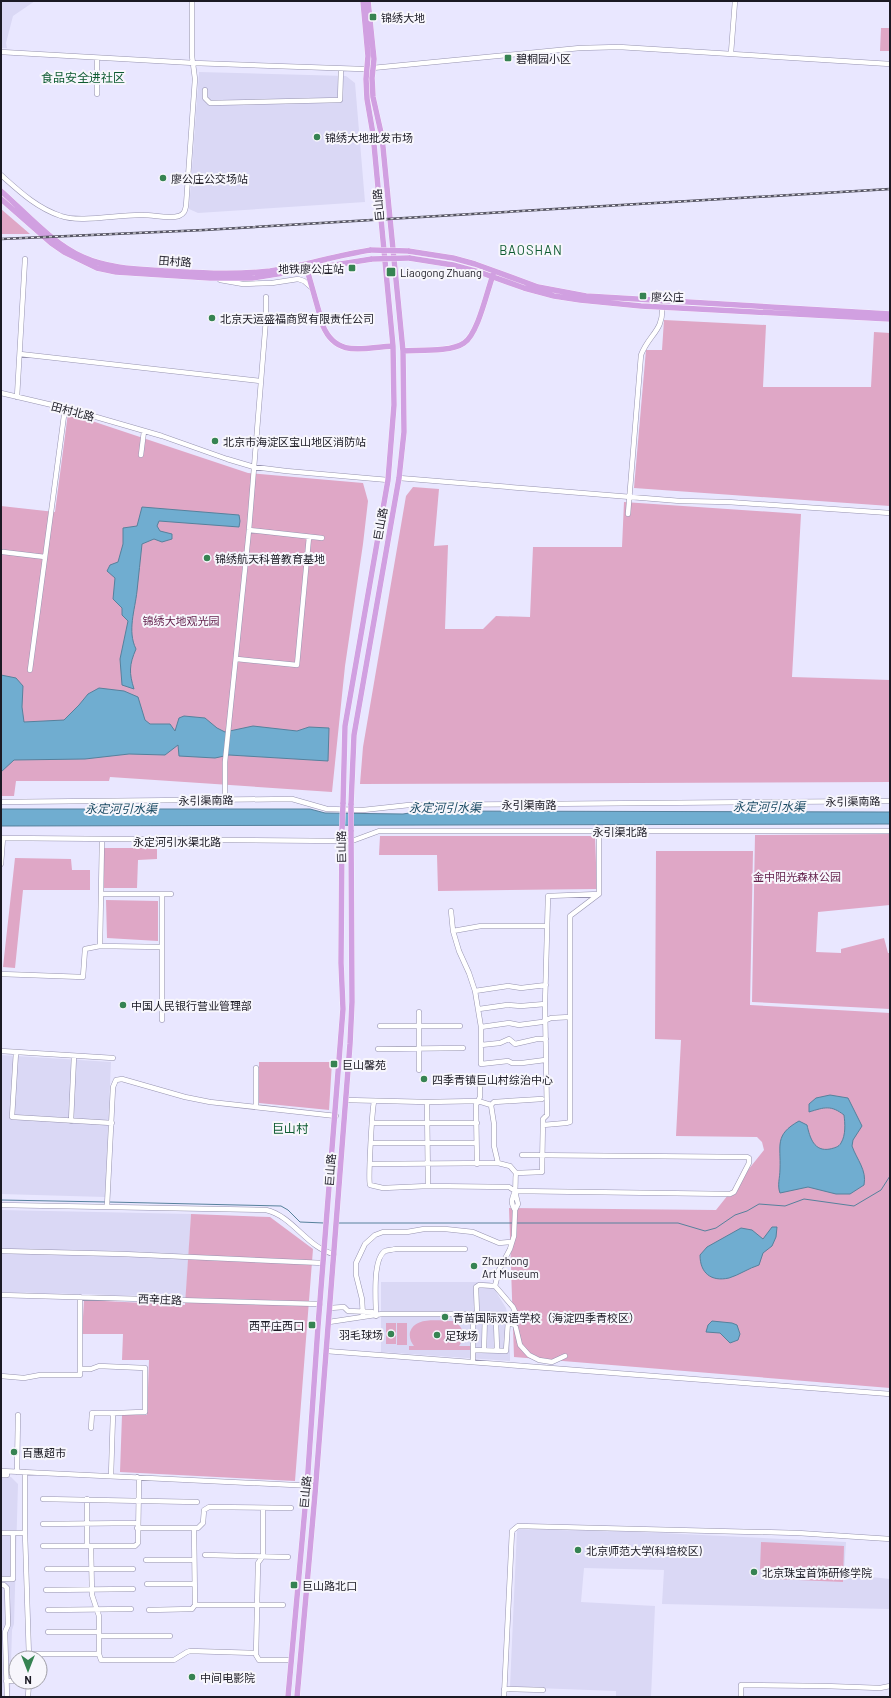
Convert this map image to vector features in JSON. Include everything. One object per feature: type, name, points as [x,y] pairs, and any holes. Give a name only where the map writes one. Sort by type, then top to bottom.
[{"type":"main road","name":"巨山路","points":[[297,1697],[329,1322],[352,1002],[351,805],[354,735],[399,478],[404,432],[403,351],[382,137],[373,97],[363,1]]},
{"type":"main road","name":"巨山路","points":[[288,1697],[307,1486],[326,1216],[336,1116],[343,1009],[341,963],[342,830],[345,726],[388,480],[394,422],[393,346],[373,134],[367,98],[366,79],[374,58],[368,1]]},
{"type":"main road","name":"田村路","points":[[1,191],[54,239],[82,257],[119,267],[215,273],[270,271],[372,258],[409,258],[453,265],[494,274]]},
{"type":"main road","name":"田村路","points":[[1,199],[51,243],[64,252],[97,268],[116,272],[210,278],[252,278],[306,267],[347,253],[371,250],[408,251],[453,258],[494,274]]},
{"type":"main road","points":[[306,267],[326,334],[337,344],[347,349],[354,350],[393,346]]},
{"type":"main road","points":[[403,351],[452,347],[465,342],[473,334],[494,274]]},
{"type":"main road","points":[[494,274],[524,288],[554,296],[610,303],[890,320]]},
{"type":"main road","points":[[494,274],[538,287],[586,296],[890,314]]},
{"type":"street","points":[[1,175],[31,201],[55,214],[67,218],[142,215],[173,217],[182,215],[186,206],[195,79],[192,56],[192,1]]},
{"type":"street","points":[[731,53],[735,1]]},
{"type":"street","points":[[1,52],[194,63],[341,69],[370,68],[599,47],[731,53],[890,64]]},
{"type":"street","points":[[96,94],[97,58]]},
{"type":"street","points":[[206,90],[206,98],[210,103],[340,100],[341,69]]},
{"type":"street","points":[[17,397],[25,259]]},
{"type":"street","points":[[210,278],[243,284],[298,280],[304,281],[312,288]]},
{"type":"street","points":[[225,800],[229,725],[237,659],[249,530],[266,319],[266,297]]},
{"type":"street","points":[[628,514],[642,355],[645,344],[660,327],[662,306]]},
{"type":"street","points":[[20,354],[260,381]]},
{"type":"street","name":"田村北路","points":[[1,393],[65,408],[162,436],[254,467],[388,480]]},
{"type":"street","points":[[30,670],[65,408]]},
{"type":"street","points":[[141,455],[144,431]]},
{"type":"street","points":[[399,478],[680,501],[728,502],[890,513]]},
{"type":"street","points":[[249,530],[322,538]]},
{"type":"street","points":[[237,659],[297,665],[309,537]]},
{"type":"street","points":[[2,552],[44,557]]},
{"type":"street","name":"永引渠南路","points":[[1,802],[292,799],[327,809],[363,810],[410,805],[890,801]]},
{"type":"street","name":"永引渠北路","points":[[352,841],[379,831],[890,831]]},
{"type":"street","points":[[599,831],[599,894]]},
{"type":"street","points":[[1,864],[2,838]]},
{"type":"street","name":"永定河引水渠北路","points":[[2,838],[352,841]]},
{"type":"street","points":[[100,946],[102,840]]},
{"type":"street","points":[[101,894],[170,894]]},
{"type":"street","points":[[516,1173],[542,1172],[543,1119],[547,1115],[546,926],[548,896],[599,894]]},
{"type":"street","points":[[543,1125],[566,1124],[570,1122],[570,916],[599,894]]},
{"type":"street","points":[[162,895],[162,1020]]},
{"type":"street","points":[[451,911],[452,931],[476,992],[481,1027],[481,1064],[508,1061],[512,1063],[522,1063],[546,1060]]},
{"type":"street","points":[[452,931],[481,926],[546,926]]},
{"type":"street","points":[[1,974],[83,977],[85,949],[100,946],[161,947]]},
{"type":"street","points":[[476,992],[508,986],[521,988],[546,986]]},
{"type":"street","points":[[479,1009],[507,1005],[521,1006],[546,1004]]},
{"type":"street","points":[[418,1012],[419,1070]]},
{"type":"street","points":[[481,1027],[509,1023],[519,1025],[542,1022],[551,1018],[570,1017]]},
{"type":"street","points":[[380,1026],[460,1026]]},
{"type":"street","points":[[481,1045],[500,1043],[509,1039],[515,1044],[537,1038],[546,1038]]},
{"type":"street","points":[[378,1049],[463,1048]]},
{"type":"street","points":[[1,1051],[113,1058]]},
{"type":"street","points":[[16,1052],[12,1117],[112,1123]]},
{"type":"street","points":[[70,1120],[74,1056]]},
{"type":"street","points":[[256,1068],[256,1107]]},
{"type":"street","points":[[107,1206],[113,1086],[116,1080],[122,1079],[185,1097],[210,1102],[336,1116]]},
{"type":"street","points":[[477,1164],[476,1105],[480,1097],[480,1084],[514,1080],[515,1083],[536,1080],[546,1082]]},
{"type":"street","points":[[491,1105],[494,1102],[542,1099]]},
{"type":"street","points":[[346,1100],[374,1102],[478,1101],[491,1105]]},
{"type":"street","points":[[374,1102],[371,1164],[368,1181],[372,1186],[383,1188],[428,1186],[509,1187],[514,1191],[730,1194],[734,1192],[749,1164],[749,1158],[747,1157],[522,1155]]},
{"type":"street","points":[[427,1102],[428,1186]]},
{"type":"street","points":[[491,1105],[494,1124],[494,1146],[498,1163]]},
{"type":"street","points":[[373,1122],[477,1122]]},
{"type":"street","points":[[371,1143],[476,1143]]},
{"type":"street","points":[[371,1164],[498,1163],[510,1166],[516,1173],[512,1196],[512,1204],[515,1210],[515,1230],[510,1249],[499,1270],[495,1286]]},
{"type":"street","points":[[1,1205],[266,1210],[277,1214],[324,1252],[334,1254]]},
{"type":"street","points":[[363,1318],[362,1299],[356,1275],[356,1264],[365,1244],[375,1235],[383,1232],[445,1229],[473,1232],[499,1243],[511,1242]]},
{"type":"street","points":[[376,1316],[377,1268],[380,1258],[385,1251],[395,1249],[465,1249]]},
{"type":"street","points":[[1,1251],[323,1263]]},
{"type":"street","points":[[477,1314],[476,1287],[479,1285],[495,1286],[513,1307],[518,1318],[515,1324],[520,1345],[529,1355],[539,1360],[552,1362],[565,1356]]},
{"type":"street","name":"西辛庄路","points":[[1,1295],[320,1304]]},
{"type":"street","points":[[1,1376],[24,1378],[40,1375],[80,1375],[80,1297]]},
{"type":"street","points":[[330,1308],[344,1307],[348,1311],[372,1312],[376,1316]]},
{"type":"street","points":[[348,1311],[348,1320]]},
{"type":"street","points":[[329,1322],[382,1314],[485,1314],[508,1316],[512,1313],[516,1314]]},
{"type":"street","points":[[471,1314],[473,1362]]},
{"type":"street","points":[[484,1350],[485,1314]]},
{"type":"street","points":[[473,1350],[506,1351],[508,1316]]},
{"type":"street","points":[[496,1321],[496,1350]]},
{"type":"street","points":[[508,1322],[515,1324]]},
{"type":"street","points":[[326,1351],[890,1394]]},
{"type":"street","points":[[80,1369],[91,1369],[99,1366],[145,1368],[144,1412],[114,1414],[92,1413],[91,1428]]},
{"type":"street","points":[[110,1476],[114,1414]]},
{"type":"street","points":[[17,1472],[18,1415]]},
{"type":"street","points":[[1,1471],[315,1486]]},
{"type":"street","points":[[25,1472],[25,1533],[29,1650]]},
{"type":"street","points":[[1,1475],[7,1475]]},
{"type":"street","points":[[43,1546],[135,1546],[138,1543],[137,1526],[139,1480],[137,1477]]},
{"type":"street","points":[[43,1499],[197,1502]]},
{"type":"street","points":[[87,1500],[92,1590],[99,1616],[99,1654],[101,1660],[178,1659],[190,1651],[256,1653]]},
{"type":"street","points":[[43,1524],[198,1528],[202,1525],[204,1510],[207,1508],[291,1508]]},
{"type":"street","points":[[263,1508],[263,1556],[258,1563],[256,1653],[259,1660],[291,1660]]},
{"type":"street","points":[[504,1697],[512,1531],[518,1526],[798,1533],[890,1539]]},
{"type":"street","points":[[149,1610],[192,1609],[195,1604],[194,1528]]},
{"type":"street","points":[[1,1533],[25,1533]]},
{"type":"street","points":[[1,1579],[13,1579],[13,1533]]},
{"type":"street","points":[[206,1555],[288,1556]]},
{"type":"street","points":[[146,1560],[194,1560]]},
{"type":"street","points":[[47,1569],[133,1569]]},
{"type":"street","points":[[147,1584],[194,1584]]},
{"type":"street","points":[[1,1585],[4,1585],[7,1588],[8,1625],[3,1632],[4,1674],[7,1697]]},
{"type":"street","points":[[46,1590],[133,1589]]},
{"type":"street","points":[[195,1604],[283,1605]]},
{"type":"street","points":[[48,1610],[131,1609]]},
{"type":"street","points":[[48,1632],[170,1636]]},
{"type":"street","points":[[48,1655],[99,1654]]},
{"type":"street","points":[[741,1697],[741,1685],[880,1688],[890,1686]]},
{"type":"street","points":[[504,1689],[543,1690]]},
{"type":"shaded area","points":[[1,1],[35,1],[13,16],[6,43],[7,48],[1,48]]},
{"type":"shaded area","points":[[199,72],[346,76],[355,83],[365,202],[198,213],[189,209]]},
{"type":"shaded area","points":[[1,1055],[111,1062],[105,1197],[1,1194]]},
{"type":"shaded area","points":[[1,1210],[191,1214],[186,1297],[1,1292]]},
{"type":"shaded area","name":"青苗国际双语学校（海淀四季青校区）","points":[[381,1282],[490,1282],[506,1308],[510,1327],[510,1361],[381,1352]]},
{"type":"shaded area","points":[[1,1476],[11,1477],[18,1484],[14,1624],[12,1630],[11,1650],[8,1650],[8,1690],[10,1690],[10,1697],[1,1697]]},
{"type":"shaded area","points":[[517,1529],[640,1532],[846,1542],[844,1574],[890,1579],[890,1609],[662,1604],[664,1570],[584,1568],[581,1602],[655,1606],[651,1697],[616,1697],[616,1691],[510,1687]]},
{"type":"green space","points":[[881,28],[890,28],[890,51],[880,51]]},
{"type":"green space","points":[[1,209],[30,234],[1,234]]},
{"type":"green space","points":[[664,320],[766,325],[763,387],[871,387],[874,332],[890,333],[890,506],[634,488],[646,350],[662,350]]},
{"type":"green space","name":"锦绣大地观光园","points":[[68,413],[248,473],[363,483],[368,501],[345,666],[332,792],[110,777],[109,781],[16,781],[14,796],[1,796],[1,506],[55,512]]},
{"type":"green space","points":[[413,487],[439,489],[434,546],[448,545],[445,629],[483,629],[496,616],[530,617],[533,547],[622,547],[624,502],[801,514],[792,677],[890,680],[890,782],[360,784],[363,747],[406,496]]},
{"type":"green space","name":"金中阳光森林公园","points":[[890,834],[890,905],[818,912],[816,952],[841,953],[841,949],[884,938],[888,953],[890,953],[890,1009],[752,1002],[755,835]]},
{"type":"green space","points":[[380,836],[595,836],[597,889],[438,891],[437,855],[379,855]]},
{"type":"green space","points":[[104,848],[157,848],[157,859],[138,860],[137,888],[104,888]]},
{"type":"green space","points":[[656,851],[753,851],[750,1005],[890,1013],[890,1388],[514,1357],[509,1208],[716,1210],[764,1150],[762,1142],[757,1137],[676,1136],[681,1040],[655,1039]]},
{"type":"green space","points":[[15,858],[71,859],[72,870],[90,870],[90,890],[23,890],[15,968],[3,967]]},
{"type":"green space","points":[[106,900],[158,901],[158,941],[107,938]]},
{"type":"green space","points":[[259,1062],[332,1062],[329,1110],[259,1103]]},
{"type":"green space","points":[[191,1214],[270,1217],[313,1249],[295,1481],[120,1472],[122,1415],[147,1415],[149,1360],[122,1360],[123,1334],[82,1334],[84,1300],[185,1305]]},
{"type":"green space","points":[[428,1320],[453,1321],[460,1326],[463,1332],[463,1339],[459,1346],[471,1346],[471,1350],[409,1350],[409,1346],[414,1346],[410,1340],[410,1332],[417,1324]]},
{"type":"green space","name":"羽毛球场","points":[[386,1323],[396,1323],[396,1344],[386,1344]]},
{"type":"green space","points":[[397,1323],[407,1323],[407,1345],[397,1345]]},
{"type":"green space","points":[[761,1542],[844,1546],[843,1582],[775,1579],[760,1569]]},
{"type":"water","points":[[142,507],[239,515],[240,521],[239,527],[159,521],[157,526],[160,531],[172,534],[172,539],[162,542],[154,539],[142,544],[132,620],[132,635],[136,649],[130,669],[134,689],[122,685],[120,659],[128,621],[122,615],[122,608],[113,599],[115,578],[107,571],[110,565],[118,562],[123,544],[123,528],[137,526]]},
{"type":"water","points":[[1,675],[16,678],[23,686],[22,707],[24,722],[64,720],[88,694],[99,688],[124,691],[138,697],[145,720],[150,724],[170,724],[175,731],[179,718],[184,716],[205,718],[217,728],[225,732],[253,726],[297,731],[309,727],[329,728],[328,761],[229,755],[215,758],[179,756],[178,745],[165,755],[129,754],[85,759],[14,760],[1,772]]},
{"type":"water","points":[[1,809],[310,809],[325,813],[403,814],[422,811],[890,812],[890,824],[1,826]]},
{"type":"water","points":[[830,1095],[848,1098],[862,1126],[853,1140],[852,1146],[863,1170],[865,1180],[864,1185],[850,1194],[836,1194],[808,1187],[780,1193],[780,1141],[782,1136],[791,1126],[799,1121],[807,1125],[811,1139],[816,1146],[820,1148],[832,1149],[838,1146],[843,1140],[845,1125],[844,1115],[831,1108],[809,1112],[809,1104],[816,1098]]},
{"type":"water","points":[[772,1227],[777,1227],[776,1237],[772,1246],[763,1253],[759,1265],[733,1277],[723,1279],[712,1277],[704,1271],[700,1255],[707,1247],[741,1228],[752,1230],[763,1239]]},
{"type":"water","points":[[712,1321],[737,1325],[740,1334],[738,1340],[730,1343],[720,1333],[706,1332],[708,1325]]},
{"type":"waterway","points":[[517,1223],[678,1223],[705,1231],[716,1228],[735,1215],[747,1211],[759,1204],[785,1206],[804,1199],[854,1206],[881,1190],[890,1176]]},
{"type":"waterway","points":[[1,1200],[106,1202]]},
{"type":"waterway","points":[[109,1202],[281,1206],[288,1210],[300,1222],[324,1223]]},
{"type":"waterway","points":[[339,1223],[512,1223]]},
{"type":"railway","points":[[1,239],[204,230],[890,189]]},
{"type":"place","name":"锦绣大地","points":[[373,17]]},
{"type":"place","name":"碧桐园小区","points":[[508,58]]},
{"type":"place","name":"锦绣大地批发市场","points":[[317,137]]},
{"type":"place","name":"廖公庄公交场站","points":[[163,178]]},
{"type":"place","name":"地铁廖公庄站","points":[[352,268]]},
{"type":"place","name":"Liaogong Zhuang","points":[[391,272]]},
{"type":"place","name":"廖公庄","points":[[643,296]]},
{"type":"place","name":"北京天运盛福商贸有限责任公司","points":[[212,318]]},
{"type":"place","name":"北京市海淀区宝山地区消防站","points":[[215,441]]},
{"type":"place","name":"锦绣航天科普教育基地","points":[[207,558]]},
{"type":"place","name":"中国人民银行营业管理部","points":[[123,1005]]},
{"type":"place","name":"巨山馨苑","points":[[334,1064]]},
{"type":"place","name":"四季青镇巨山村综治中心","points":[[424,1079]]},
{"type":"place","name":"Zhuzhong Art Museum","points":[[474,1266]]},
{"type":"place","name":"青苗国际双语学校（海淀四季青校区）","points":[[445,1317]]},
{"type":"place","name":"西平庄西口","points":[[312,1325]]},
{"type":"place","name":"羽毛球场","points":[[391,1334]]},
{"type":"place","name":"足球场","points":[[437,1335]]},
{"type":"place","name":"百惠超市","points":[[14,1452]]},
{"type":"place","name":"北京师范大学(科培校区)","points":[[578,1550]]},
{"type":"place","name":"北京珠宝首饰研修学院","points":[[754,1572]]},
{"type":"place","name":"巨山路北口","points":[[294,1585]]},
{"type":"place","name":"中间电影院","points":[[192,1677]]},
{"type":"district","name":"食品安全进社区","points":[[83,77]]},
{"type":"district","name":"BAOSHAN","points":[[531,250]]},
{"type":"district","name":"巨山村","points":[[290,1128]]},
{"type":"water label","name":"永定河引水渠","points":[[769,806]]},
{"type":"water label","name":"永定河引水渠","points":[[445,807]]},
{"type":"water label","name":"永定河引水渠","points":[[121,808]]}]
